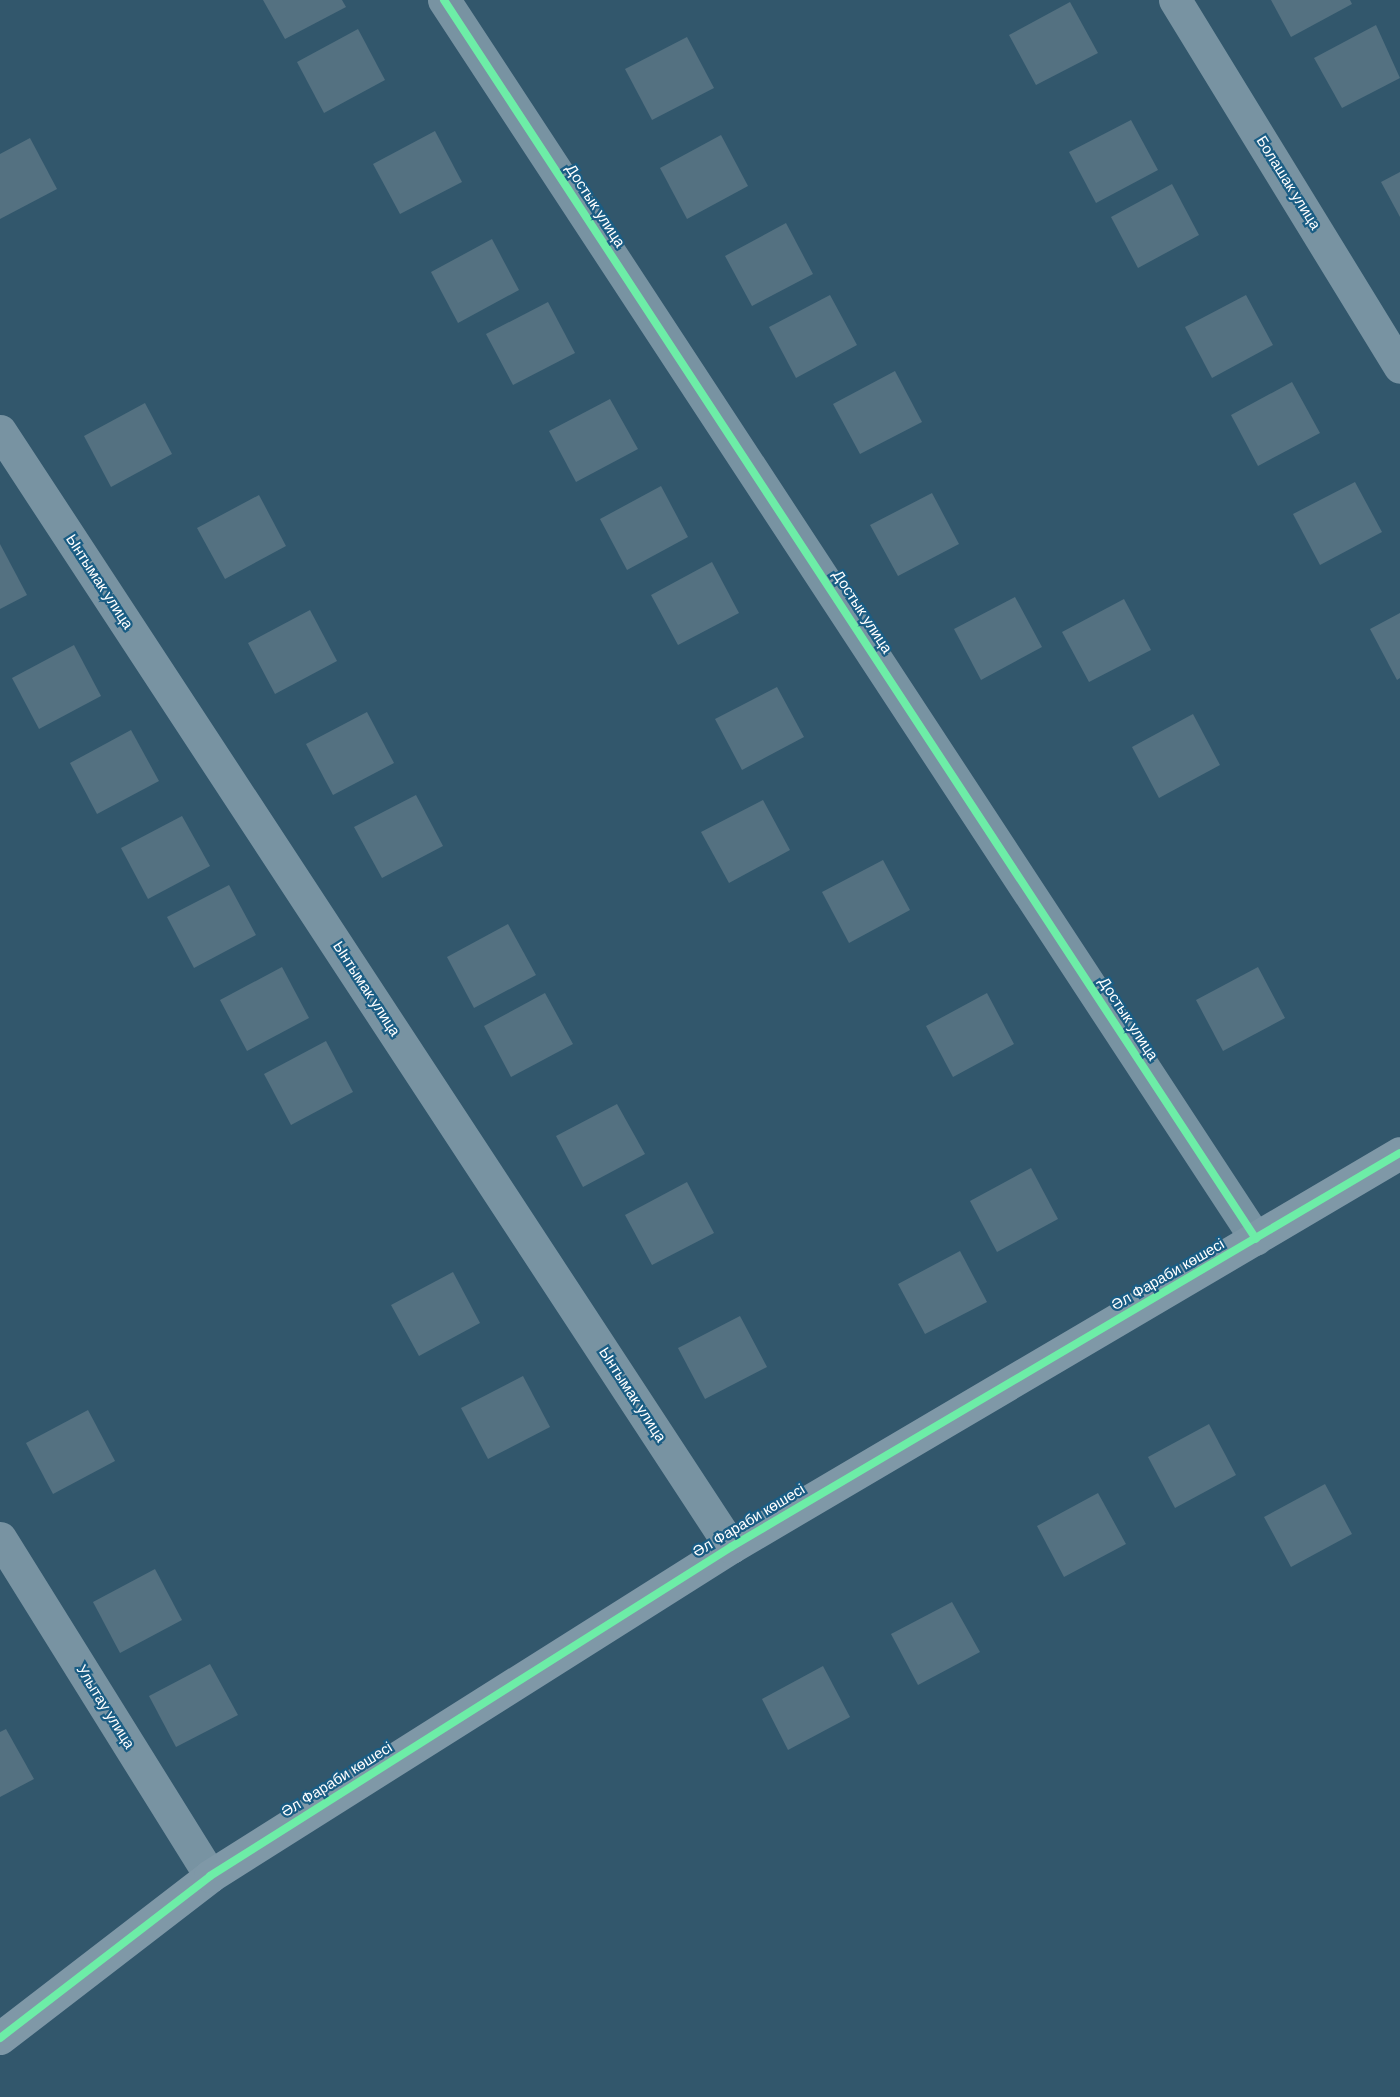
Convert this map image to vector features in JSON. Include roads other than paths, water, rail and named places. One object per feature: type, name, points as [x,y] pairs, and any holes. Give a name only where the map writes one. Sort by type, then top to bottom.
[{"type":"street","name":"Достык улица","points":[[444,0],[1256,1239]]},
{"type":"street","name":"Болашак улица","points":[[1175,0],[1400,367]]},
{"type":"street","name":"Ынтымак улица","points":[[0,430],[731,1547]]},
{"type":"street","name":"Әл Фараби көшесі","points":[[0,2038],[210,1876],[731,1547],[1400,1154]]},
{"type":"street","name":"Улытау улица","points":[[0,1538],[210,1876]]}]
